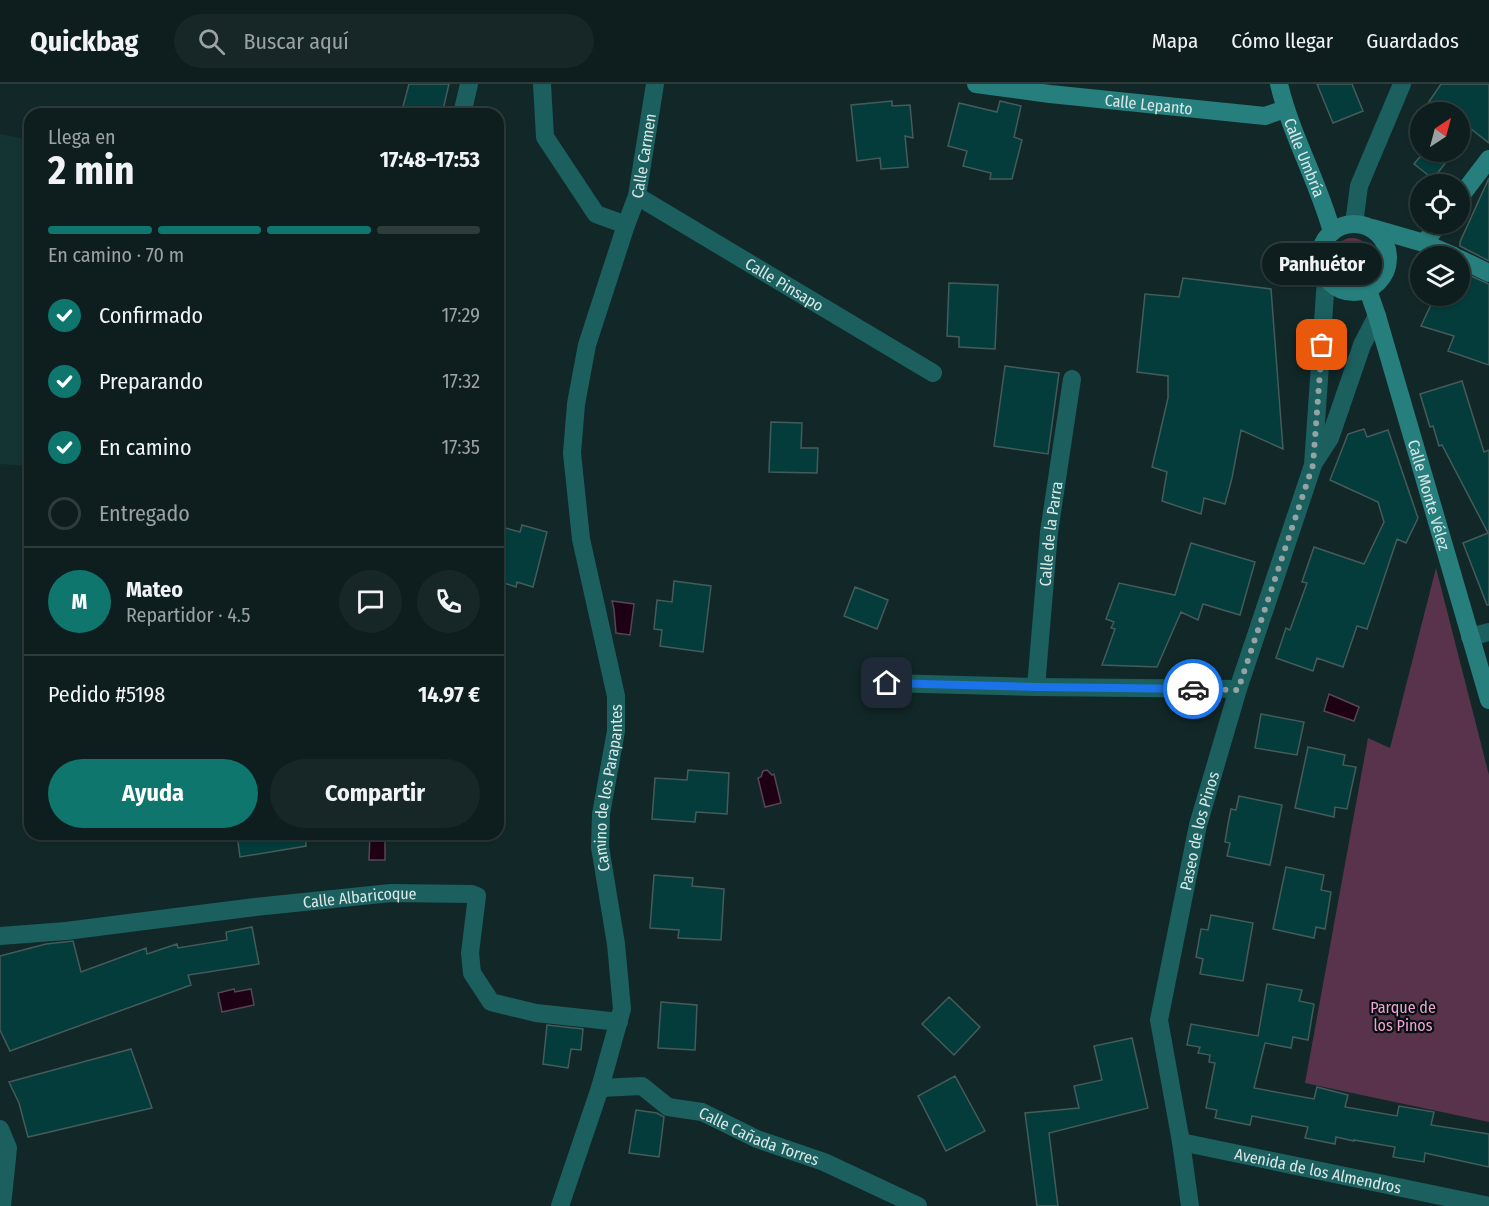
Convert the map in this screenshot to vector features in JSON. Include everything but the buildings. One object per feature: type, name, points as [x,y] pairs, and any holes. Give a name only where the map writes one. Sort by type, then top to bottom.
[{"type":"street","points":[[463,108],[469,84]]},
{"type":"street","points":[[542,84],[545,137],[596,214],[626,225]]},
{"type":"street","name":"Calle Carmen","points":[[626,225],[637,196],[656,84]]},
{"type":"street","name":"Calle Lepanto","points":[[976,84],[1051,89],[1265,116],[1285,109]]},
{"type":"street","name":"Calle Umbría","points":[[1279,84],[1285,109],[1332,232]]},
{"type":"street","points":[[1354,224],[1359,186],[1402,84]]},
{"type":"street","points":[[1470,184],[1489,159]]},
{"type":"street","name":"Calle Pinsapo","points":[[637,196],[933,373]]},
{"type":"street","name":"Camino de los Parapantes","points":[[560,1206],[600,1088],[622,1009],[616,944],[600,847],[601,814],[616,731],[616,696],[581,539],[572,453],[576,404],[587,345],[626,225]]},
{"type":"street","points":[[1372,228],[1381,236],[1386,246],[1389,257],[1388,268],[1382,279],[1368,290],[1350,293],[1341,291],[1326,279],[1319,259],[1324,240],[1342,226],[1363,225],[1431,246]]},
{"type":"street","points":[[1389,257],[1424,243],[1431,234]]},
{"type":"street","points":[[1470,264],[1489,273]]},
{"type":"street","name":"Paseo de los Pinos","points":[[1313,465],[1326,279]]},
{"type":"street","name":"Calle Monte Vélez","points":[[1368,290],[1489,700]]},
{"type":"street","name":"Paseo de los Pinos","points":[[1190,1206],[1159,1020],[1198,825],[1238,690],[1313,465],[1330,438],[1362,345],[1377,316]]},
{"type":"street","name":"Calle de la Parra","points":[[1036,687],[1049,532],[1072,379]]},
{"type":"street","points":[[1470,637],[1489,632]]},
{"type":"street","points":[[877,666],[887,683],[1238,690]]},
{"type":"street","name":"Calle Albaricoque","points":[[0,936],[66,931],[255,907],[391,893],[472,894],[477,896],[470,953],[472,973],[491,1002],[536,1013],[619,1022]]},
{"type":"street","name":"Calle Cañada Torres","points":[[600,1088],[642,1086],[668,1107],[702,1112],[757,1139],[824,1162],[918,1206]]},
{"type":"street","points":[[0,1129],[8,1149],[2,1206]]},
{"type":"street","name":"Avenida de los Almendros","points":[[1181,1142],[1489,1206]]},
{"type":"shaded area","points":[[0,134],[24,139],[24,466],[0,464]]},
{"type":"shaded area","points":[[612,601],[634,604],[630,635],[616,633]]},
{"type":"shaded area","points":[[1329,694],[1359,707],[1354,721],[1324,711]]},
{"type":"shaded area","points":[[767,770],[772,775],[774,774],[781,803],[765,807],[758,778],[761,777],[763,771]]},
{"type":"shaded area","points":[[370,840],[385,840],[385,860],[369,860]]},
{"type":"shaded area","points":[[234,989],[235,992],[251,989],[254,1005],[222,1012],[218,993]]},
{"type":"green space","points":[[1352,238],[1366,243],[1371,257],[1366,271],[1352,276],[1338,271],[1333,257],[1338,243]]},
{"type":"green space","name":"Parque de los Pinos","points":[[1436,568],[1489,775],[1489,1122],[1305,1083],[1368,738],[1390,748]]},
{"type":"way so far","points":[[1193,689],[1238,690],[1313,465],[1322,345]]},
{"type":"place","name":"Panhuétor","points":[[1322,345]]},
{"type":"route","points":[[887,683],[1193,689]]}]
